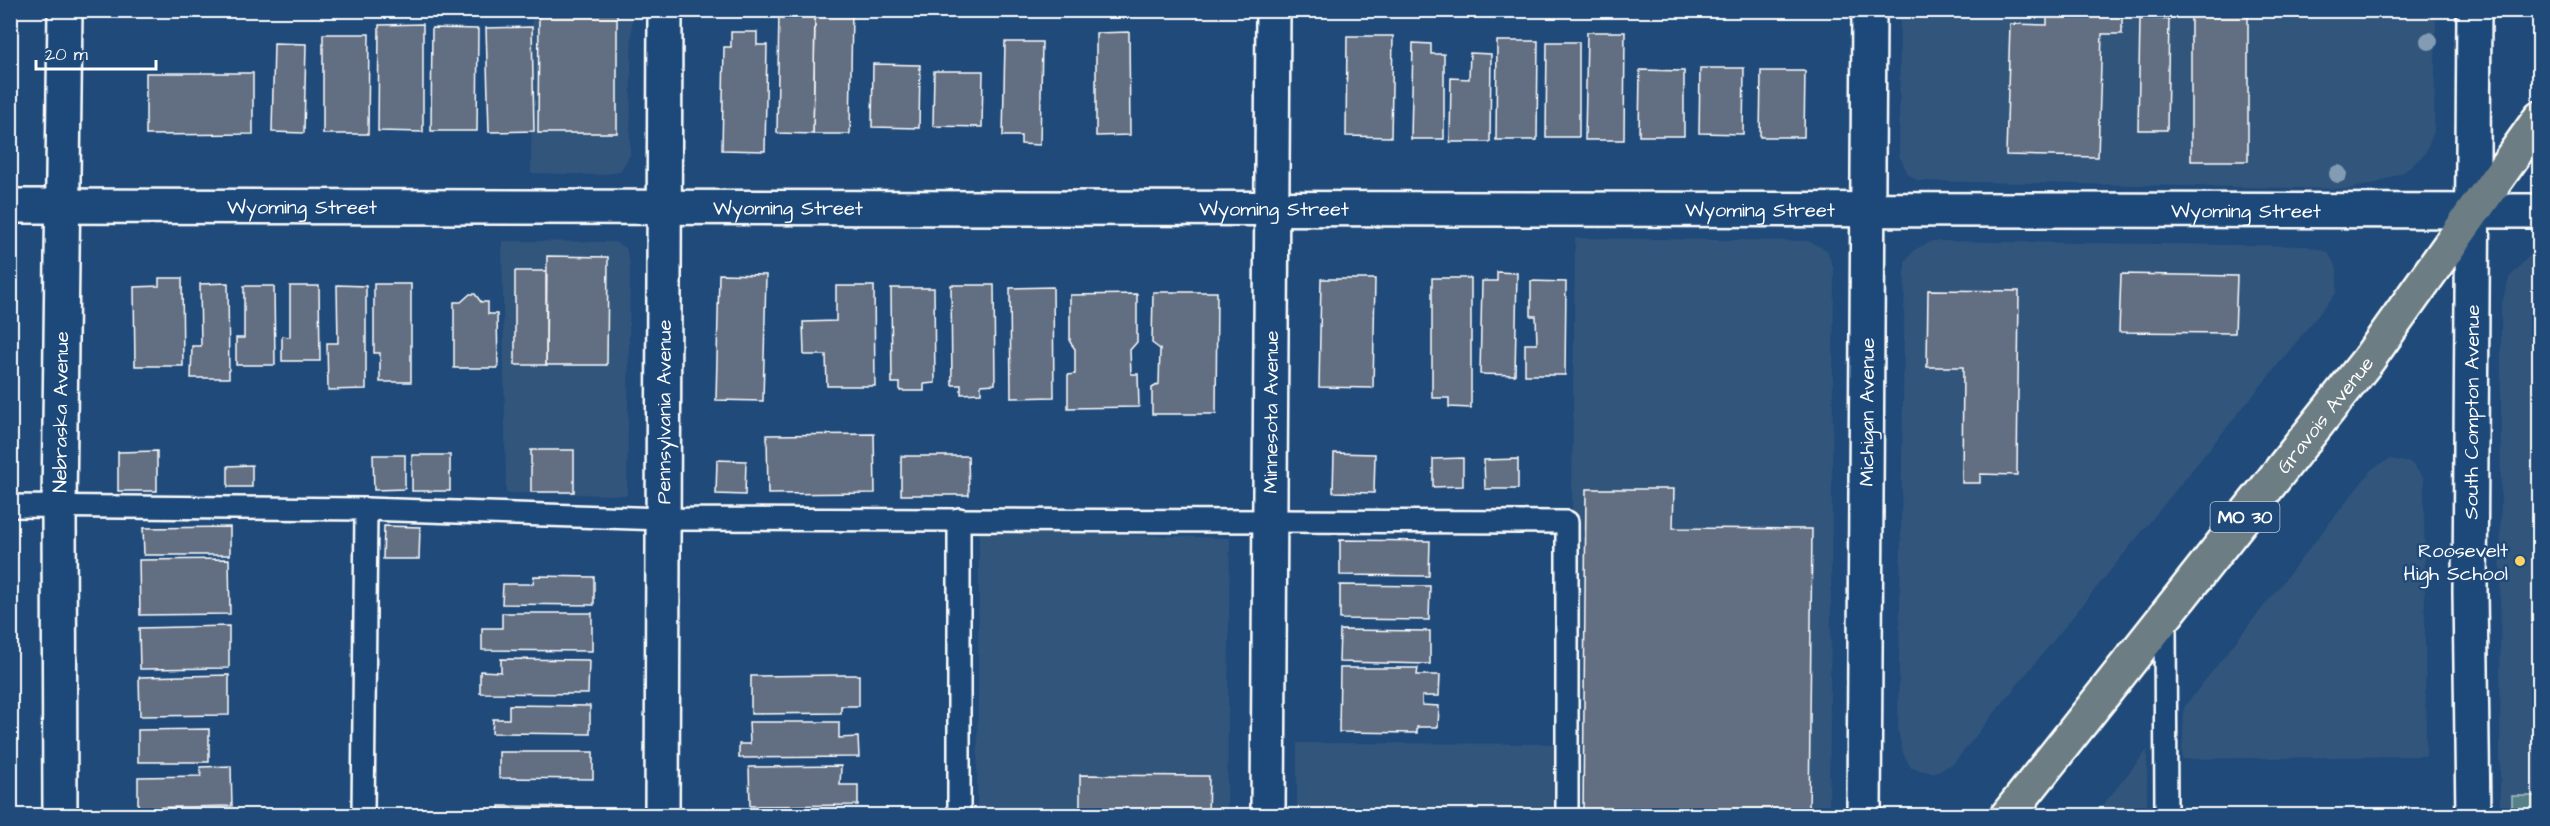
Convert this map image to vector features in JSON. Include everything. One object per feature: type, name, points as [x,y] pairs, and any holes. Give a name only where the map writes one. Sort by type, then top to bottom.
[{"type":"main road","name":"Gravois Avenue","points":[[2007,816],[2368,360],[2540,118]]},
{"type":"street","name":"Nebraska Avenue","points":[[60,816],[59,507],[65,10]]},
{"type":"street","name":"Pennsylvania Avenue","points":[[662,816],[665,10]]},
{"type":"street","name":"Minnesota Avenue","points":[[1268,816],[1273,10]]},
{"type":"street","name":"Michigan Avenue","points":[[1864,816],[1869,10]]},
{"type":"street","name":"South Compton Avenue","points":[[2473,816],[2470,580],[2474,10]]},
{"type":"street","name":"Wyoming Street","points":[[10,206],[2540,211]]},
{"type":"lane","points":[[10,506],[366,509],[663,519],[1567,522],[1568,816]]},
{"type":"lane","points":[[363,816],[366,509]]},
{"type":"lane","points":[[959,519],[959,816]]},
{"type":"lane","points":[[2165,619],[2166,816]]},
{"type":"shaded area","points":[[532,11],[632,11],[630,155],[620,172],[598,175],[531,173]]},
{"type":"shaded area","points":[[1900,11],[2436,11],[2434,132],[2425,154],[2405,171],[2377,183],[2349,189],[1918,181],[1908,174],[1899,155]]},
{"type":"shaded area","points":[[1575,238],[1808,241],[1827,250],[1834,270],[1829,815],[1297,816],[1297,743],[1576,744],[1572,493]]},
{"type":"shaded area","points":[[502,241],[614,242],[626,248],[630,265],[627,495],[506,493]]},
{"type":"shaded area","points":[[1932,241],[2307,246],[2328,252],[2337,269],[2337,292],[1953,764],[1933,773],[1911,768],[1903,753],[1898,731],[1905,262],[1914,250]]},
{"type":"shaded area","name":"Roosevelt High School","points":[[2539,252],[2539,815],[2500,816],[2501,307],[2509,278],[2529,256]]},
{"type":"shaded area","points":[[2390,459],[2411,463],[2424,478],[2426,756],[2182,759],[2184,707],[2373,468]]},
{"type":"shaded area","points":[[979,530],[1230,538],[1227,815],[977,816]]},
{"type":"shaded area","points":[[2147,750],[2147,815],[2095,815]]},
{"type":"green space","points":[[2539,568],[2539,656],[2536,637]]},
{"type":"green space","points":[[2512,796],[2539,796],[2539,815],[2512,815]]},
{"type":"building","points":[[539,10],[617,10],[617,133],[538,133]]},
{"type":"building","points":[[852,10],[850,134],[813,134],[815,12]]},
{"type":"building","points":[[2047,10],[2122,10],[2122,34],[2102,34],[2098,157],[2006,155],[2010,24],[2047,25]]},
{"type":"building","points":[[2191,10],[2248,10],[2248,161],[2191,161]]},
{"type":"building","points":[[779,11],[815,12],[813,134],[777,133]]},
{"type":"building","points":[[2140,18],[2169,19],[2167,130],[2138,130]]},
{"type":"building","points":[[423,24],[423,132],[378,131],[379,25]]},
{"type":"building","points":[[532,27],[534,131],[489,132],[486,28]]},
{"type":"building","points":[[432,28],[478,29],[477,131],[431,131]]},
{"type":"building","points":[[731,32],[757,32],[757,45],[767,45],[765,151],[722,150],[724,47],[731,47]]},
{"type":"building","points":[[1129,32],[1130,135],[1096,136],[1096,33]]},
{"type":"building","points":[[1587,32],[1625,32],[1624,140],[1585,140]]},
{"type":"building","points":[[323,34],[369,34],[368,134],[323,134]]},
{"type":"building","points":[[1347,36],[1393,36],[1391,137],[1346,136]]},
{"type":"building","points":[[10,39],[15,39],[13,136],[10,136]]},
{"type":"building","points":[[1497,41],[1538,41],[1537,140],[1496,140]]},
{"type":"building","points":[[1005,42],[1042,42],[1040,145],[1021,144],[1021,136],[1003,136]]},
{"type":"building","points":[[1547,42],[1579,42],[1579,137],[1546,137]]},
{"type":"building","points":[[274,43],[306,44],[304,133],[272,132]]},
{"type":"building","points":[[1413,43],[1431,44],[1431,54],[1444,54],[1444,139],[1411,139]]},
{"type":"building","points":[[1470,53],[1491,54],[1490,142],[1450,142],[1451,78],[1469,79]]},
{"type":"building","points":[[873,64],[920,65],[919,128],[872,127]]},
{"type":"building","points":[[1700,68],[1744,68],[1743,134],[1699,133]]},
{"type":"building","points":[[1640,70],[1684,71],[1684,136],[1639,136]]},
{"type":"building","points":[[934,71],[983,71],[982,127],[933,126]]},
{"type":"building","points":[[1761,71],[1805,71],[1804,137],[1760,137]]},
{"type":"building","points":[[146,73],[253,73],[253,134],[146,135]]},
{"type":"building","points":[[547,256],[608,257],[607,365],[546,365]]},
{"type":"building","points":[[515,271],[546,271],[546,365],[515,365]]},
{"type":"building","points":[[1497,272],[1517,273],[1515,375],[1480,374],[1482,281],[1497,281]]},
{"type":"building","points":[[719,274],[766,275],[763,401],[716,400]]},
{"type":"building","points":[[2121,274],[2237,276],[2235,333],[2119,332]]},
{"type":"building","points":[[159,278],[182,278],[183,366],[135,366],[134,287],[159,286]]},
{"type":"building","points":[[1432,278],[1471,278],[1471,408],[1449,407],[1449,398],[1432,398]]},
{"type":"building","points":[[1321,279],[1375,279],[1373,388],[1319,387]]},
{"type":"building","points":[[1531,281],[1566,282],[1565,375],[1525,375],[1525,344],[1537,344],[1536,316],[1531,316]]},
{"type":"building","points":[[228,283],[229,378],[191,378],[192,346],[201,346],[200,284]]},
{"type":"building","points":[[374,284],[411,284],[411,382],[380,382],[380,353],[374,353]]},
{"type":"building","points":[[337,285],[366,286],[366,389],[328,390],[327,343],[338,343]]},
{"type":"building","points":[[951,285],[994,285],[995,384],[981,385],[981,393],[961,394],[961,385],[952,385]]},
{"type":"building","points":[[244,286],[274,286],[275,365],[236,365],[236,338],[244,338]]},
{"type":"building","points":[[290,286],[319,286],[320,361],[282,361],[282,336],[290,337]]},
{"type":"building","points":[[836,286],[874,286],[875,386],[827,386],[826,355],[804,355],[803,322],[836,321]]},
{"type":"building","points":[[1053,287],[1054,397],[1011,398],[1010,288]]},
{"type":"building","points":[[891,288],[934,288],[935,383],[924,384],[924,391],[900,391],[900,383],[892,383]]},
{"type":"building","points":[[1928,290],[2019,291],[2017,475],[1980,474],[1980,483],[1962,483],[1963,367],[1927,367]]},
{"type":"building","points":[[1153,292],[1217,292],[1216,414],[1152,414],[1152,388],[1159,384],[1160,349],[1152,343]]},
{"type":"building","points":[[470,294],[475,294],[481,302],[488,302],[488,314],[497,314],[498,368],[454,368],[454,302],[461,302]]},
{"type":"building","points":[[1137,294],[1137,342],[1130,350],[1131,374],[1138,374],[1139,407],[1068,408],[1068,375],[1075,374],[1075,349],[1070,342],[1070,295]]},
{"type":"building","points":[[874,434],[875,493],[768,494],[767,435]]},
{"type":"building","points":[[531,450],[574,450],[574,492],[531,492]]},
{"type":"building","points":[[157,451],[157,491],[118,491],[118,452]]},
{"type":"building","points":[[1334,453],[1375,454],[1374,493],[1333,492]]},
{"type":"building","points":[[373,455],[405,455],[405,489],[374,490]]},
{"type":"building","points":[[412,455],[450,455],[450,491],[412,491]]},
{"type":"building","points":[[901,456],[968,456],[969,495],[901,495]]},
{"type":"building","points":[[1463,458],[1463,486],[1433,487],[1433,459]]},
{"type":"building","points":[[1518,459],[1518,489],[1485,489],[1484,460]]},
{"type":"building","points":[[717,460],[746,461],[745,495],[716,494]]},
{"type":"building","points":[[252,465],[252,487],[228,487],[228,466]]},
{"type":"building","points":[[1586,489],[1674,489],[1673,528],[1812,529],[1809,816],[1583,816]]},
{"type":"building","points":[[384,526],[420,527],[419,559],[383,559]]},
{"type":"building","points":[[230,527],[230,555],[144,555],[143,528]]},
{"type":"building","points":[[1340,540],[1430,541],[1429,576],[1340,575]]},
{"type":"building","points":[[229,559],[230,614],[140,615],[139,560]]},
{"type":"building","points":[[534,576],[594,577],[594,605],[502,604],[503,584],[533,584]]},
{"type":"building","points":[[1340,585],[1430,586],[1429,620],[1340,619]]},
{"type":"building","points":[[502,613],[592,613],[592,651],[482,650],[482,628],[502,628]]},
{"type":"building","points":[[229,626],[229,668],[140,669],[139,628]]},
{"type":"building","points":[[1340,630],[1430,631],[1430,664],[1339,662]]},
{"type":"building","points":[[501,659],[589,660],[588,694],[480,693],[480,671],[501,672]]},
{"type":"building","points":[[1340,668],[1418,668],[1417,675],[1440,675],[1439,696],[1422,696],[1422,705],[1439,706],[1438,727],[1417,727],[1417,733],[1339,732]]},
{"type":"building","points":[[229,675],[229,715],[140,716],[139,677]]},
{"type":"building","points":[[859,675],[859,706],[841,706],[841,713],[751,714],[751,676]]},
{"type":"building","points":[[509,705],[590,706],[590,734],[492,733],[493,719],[509,719]]},
{"type":"building","points":[[749,722],[839,722],[839,738],[858,737],[859,757],[739,758],[739,744],[750,744]]},
{"type":"building","points":[[209,729],[209,762],[138,762],[138,730]]},
{"type":"building","points":[[499,752],[593,752],[593,779],[499,778]]},
{"type":"building","points":[[231,766],[232,806],[138,808],[138,777],[201,776],[200,767]]},
{"type":"building","points":[[841,766],[840,785],[858,785],[858,805],[750,806],[749,767]]},
{"type":"building","points":[[1080,775],[1209,776],[1208,816],[1080,816]]},
{"type":"building","points":[[499,806],[591,807],[591,816],[499,816]]},
{"type":"building","points":[[862,812],[862,816],[743,816],[743,813]]},
{"type":"building","points":[[141,813],[240,813],[240,816],[141,816]]},
{"type":"place","name":"Roosevelt High School","points":[[2520,561]]}]
